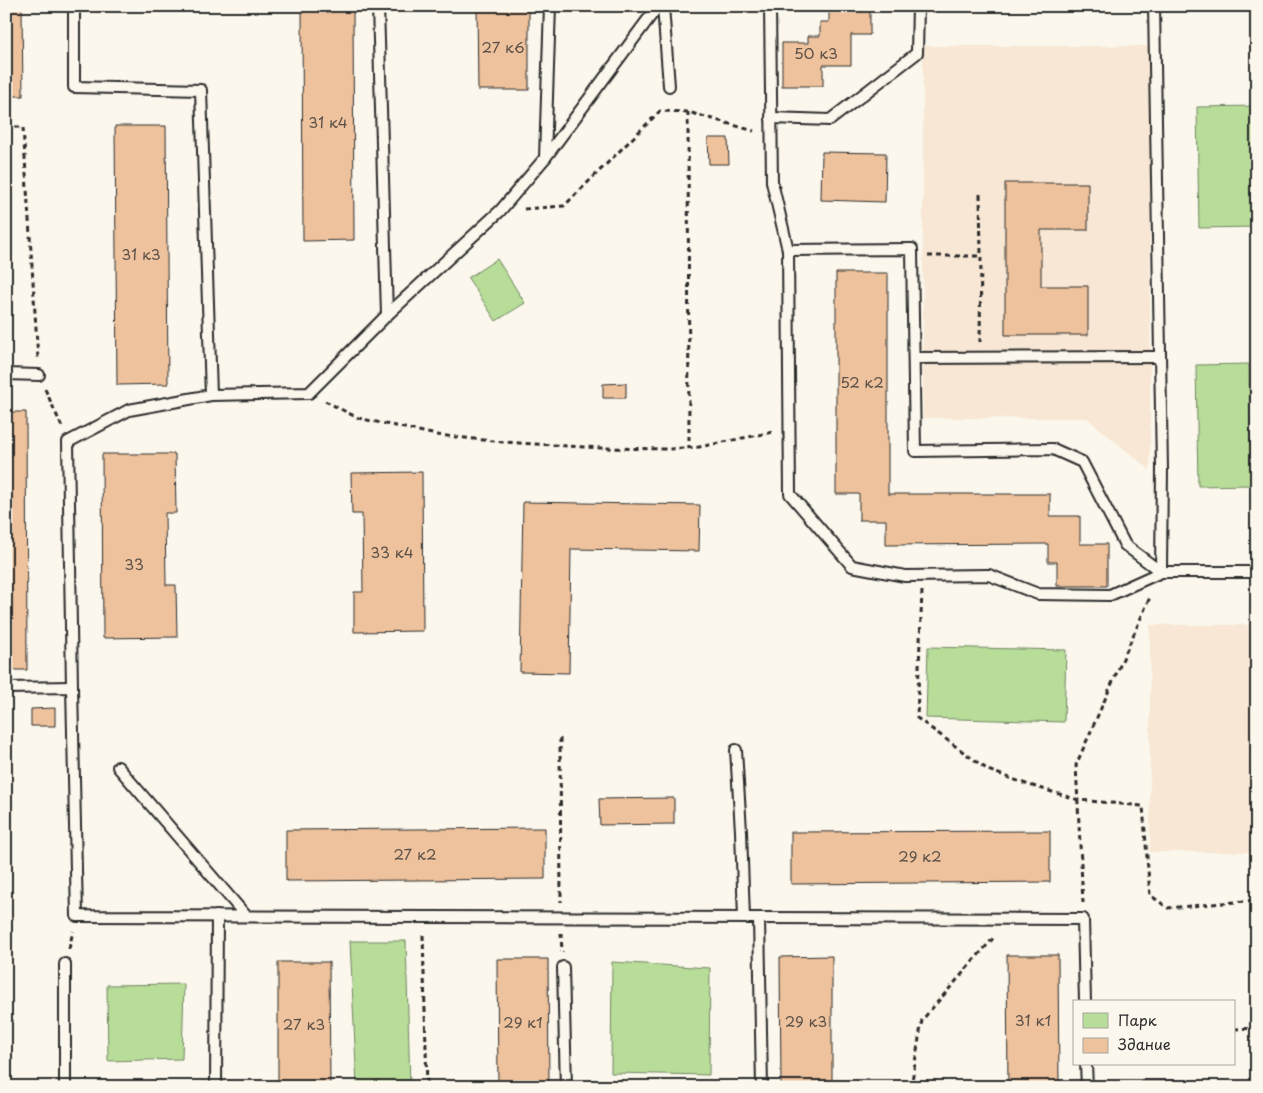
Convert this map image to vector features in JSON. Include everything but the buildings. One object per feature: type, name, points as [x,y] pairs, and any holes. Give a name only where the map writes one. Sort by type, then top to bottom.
[{"type":"lane","points":[[74,6],[74,87],[201,90],[211,395]]},
{"type":"lane","points":[[378,6],[387,315]]},
{"type":"lane","points":[[545,158],[550,6]]},
{"type":"lane","points":[[658,6],[545,158],[500,211],[387,315],[309,393],[211,395],[129,410],[68,442],[77,916],[1083,919],[1085,1000]]},
{"type":"lane","points":[[663,6],[669,86]]},
{"type":"lane","points":[[770,6],[772,182],[788,250],[790,494],[852,566],[905,576],[989,575],[1038,594],[1110,595],[1161,572],[1257,572]]},
{"type":"lane","points":[[771,118],[830,120],[917,54],[918,6]]},
{"type":"lane","points":[[1154,6],[1162,468],[1161,572]]},
{"type":"lane","points":[[788,250],[912,249],[915,451],[1053,449],[1082,462],[1125,545],[1161,572]]},
{"type":"lane","points":[[914,358],[1160,358]]},
{"type":"lane","points":[[6,374],[39,375]]},
{"type":"lane","points":[[6,688],[72,687]]},
{"type":"lane","points":[[736,750],[744,918]]},
{"type":"lane","points":[[118,767],[246,916]]},
{"type":"lane","points":[[216,916],[216,1087]]},
{"type":"lane","points":[[759,918],[762,1087]]},
{"type":"lane","points":[[65,964],[65,1087]]},
{"type":"lane","points":[[563,967],[566,1087]]},
{"type":"lane","points":[[1086,1066],[1087,1087]]},
{"type":"path","points":[[500,211],[564,206],[660,111],[688,112],[772,136]]},
{"type":"path","points":[[688,112],[689,448]]},
{"type":"path","points":[[6,127],[23,127],[39,375],[68,442]]},
{"type":"path","points":[[980,194],[980,358]]},
{"type":"path","points":[[923,256],[980,256]]},
{"type":"path","points":[[309,393],[358,418],[437,435],[503,442],[601,448],[689,448],[789,428]]},
{"type":"path","points":[[1083,919],[1076,765],[1161,572]]},
{"type":"path","points":[[922,576],[917,718],[988,770],[1079,800],[1143,806],[1150,894],[1168,908],[1257,900]]},
{"type":"path","points":[[560,738],[563,967]]},
{"type":"path","points":[[65,964],[77,916]]},
{"type":"path","points":[[422,916],[427,1087]]},
{"type":"path","points":[[910,1087],[922,1020],[1010,919]]},
{"type":"path","points":[[1236,1029],[1257,1028]]},
{"type":"shaded area","points":[[923,46],[1150,46],[1150,470],[1087,418],[923,418]]},
{"type":"shaded area","points":[[1150,625],[1257,625],[1257,852],[1150,852]]},
{"type":"green space","points":[[1257,106],[1257,227],[1199,228],[1197,107]]},
{"type":"green space","points":[[497,259],[525,303],[496,321],[468,278]]},
{"type":"green space","points":[[1249,364],[1251,485],[1198,486],[1196,365]]},
{"type":"green space","points":[[928,647],[1066,650],[1064,722],[926,718]]},
{"type":"green space","points":[[350,941],[406,941],[410,1087],[357,1087]]},
{"type":"green space","points":[[612,962],[710,968],[709,1075],[611,1073]]},
{"type":"green space","points":[[184,984],[182,1059],[108,1061],[107,985]]}]
